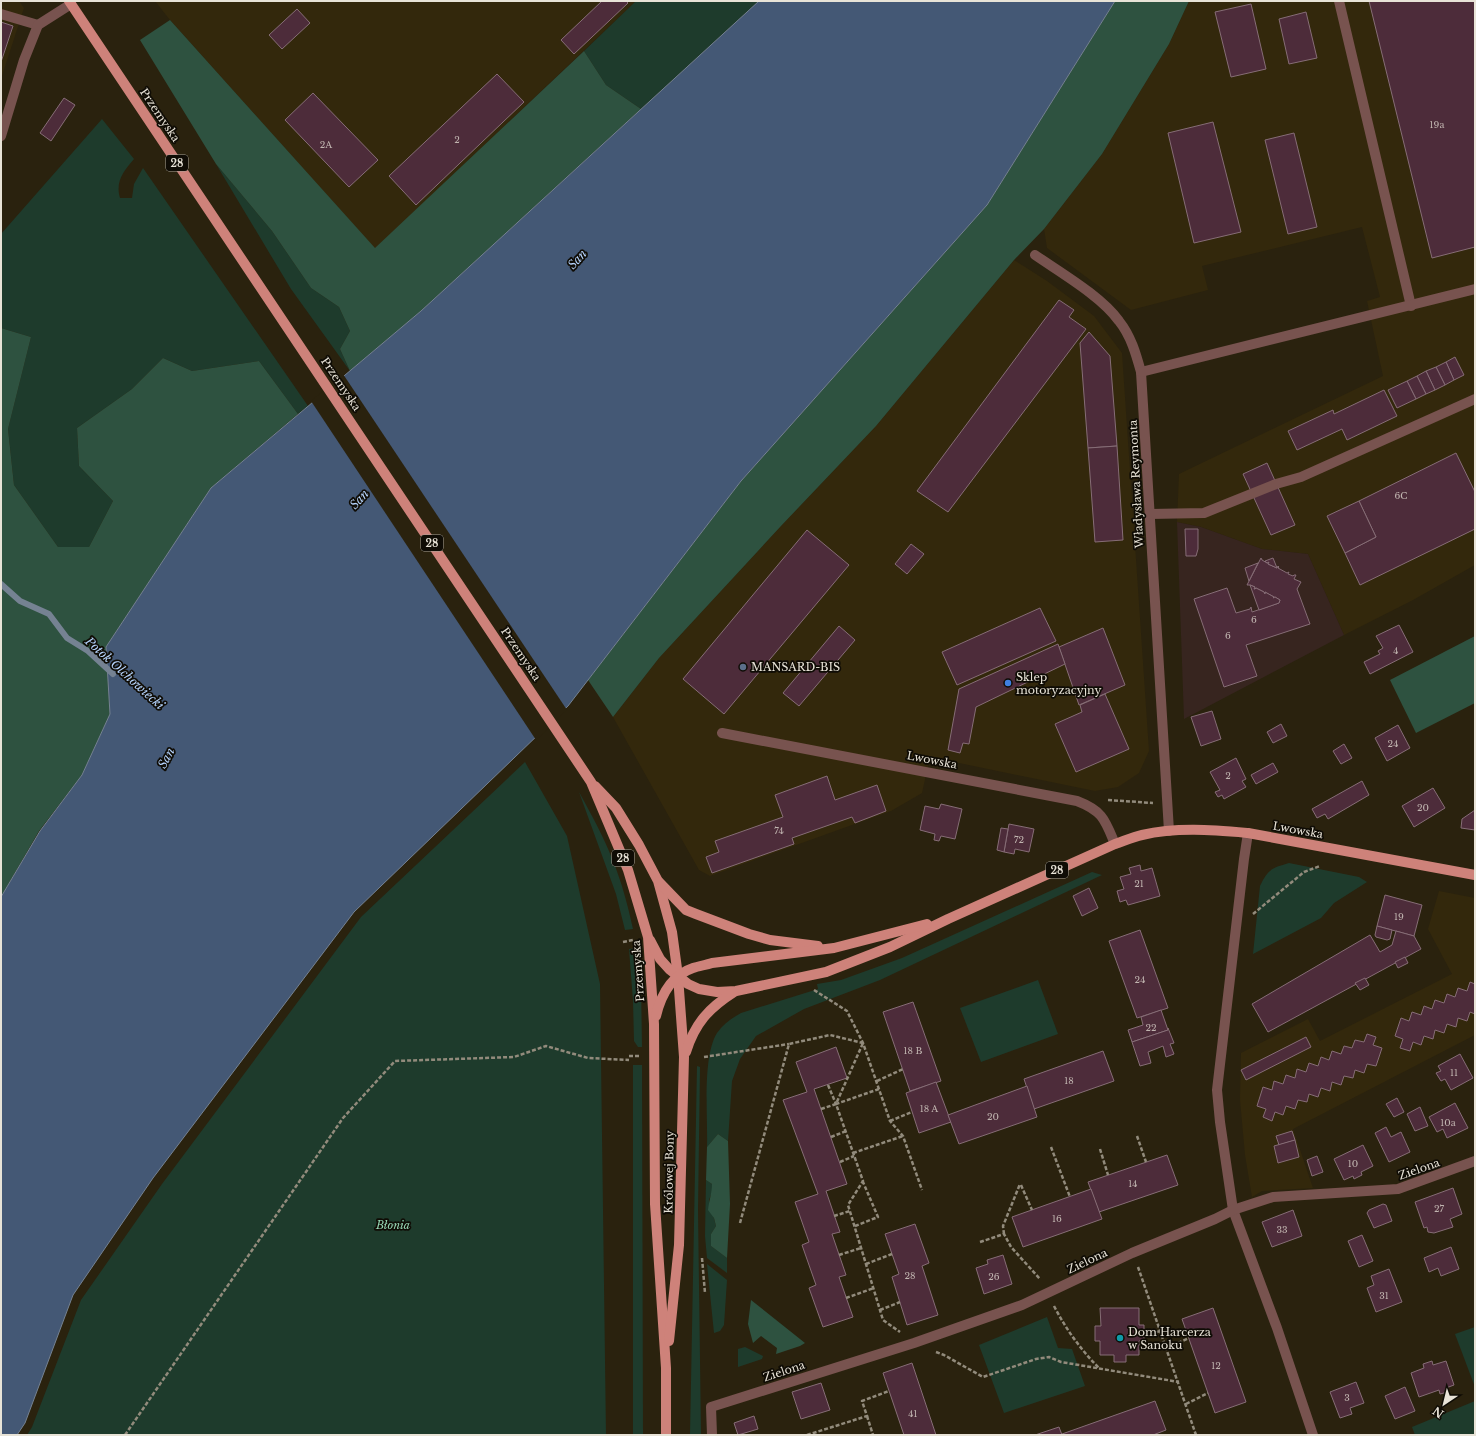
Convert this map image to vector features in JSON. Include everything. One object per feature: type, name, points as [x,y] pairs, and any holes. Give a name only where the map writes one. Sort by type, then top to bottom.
[{"type":"main road","name":"Przemyska","points":[[70,3],[591,782],[628,870],[648,937],[654,1024]]},
{"type":"main road","name":"Przemyska","points":[[591,782],[616,808],[639,845],[658,881],[672,932],[678,976]]},
{"type":"main road","name":"Lwowska","points":[[648,937],[660,959],[678,976],[699,989],[717,992],[736,991],[826,972],[890,948],[948,919],[1115,844],[1142,835],[1169,831],[1212,830],[1248,833],[1475,874]]},
{"type":"main road","name":"Lwowska","points":[[658,881],[686,910],[727,927],[770,940],[834,948]]},
{"type":"main road","name":"Lwowska","points":[[654,1024],[662,997],[669,985],[678,976],[692,968],[712,963],[834,948],[948,919]]},
{"type":"main road","name":"Królowej Bony","points":[[666,1368],[679,1245],[684,1057],[678,976]]},
{"type":"main road","name":"Lwowska","points":[[684,1057],[689,1042],[702,1018],[722,999],[736,991]]},
{"type":"main road","name":"Królowej Bony","points":[[654,1024],[655,1204],[666,1368],[666,1435]]},
{"type":"street","points":[[1339,1],[1411,306]]},
{"type":"street","points":[[1,136],[24,60],[38,25],[70,3]]},
{"type":"street","points":[[1,14],[38,25]]},
{"type":"street","name":"Władysława Reymonta","points":[[1035,255],[1099,301],[1119,321],[1133,346],[1141,372],[1169,831]]},
{"type":"street","points":[[1141,372],[1475,289]]},
{"type":"street","points":[[1150,514],[1204,513],[1276,484],[1301,477],[1475,399]]},
{"type":"street","name":"Lwowska","points":[[722,733],[1077,801],[1091,806],[1101,814],[1115,844]]},
{"type":"street","points":[[1248,833],[1217,1090],[1220,1122],[1233,1210],[1277,1328],[1313,1435]]},
{"type":"street","name":"Zielona","points":[[712,1435],[711,1407],[914,1343],[1015,1307],[1132,1253],[1215,1219],[1233,1210],[1273,1197],[1398,1189],[1475,1161]]},
{"type":"path","points":[[1107,800],[1153,803]]},
{"type":"path","points":[[1252,914],[1304,872],[1320,866]]},
{"type":"path","points":[[623,942],[637,939]]},
{"type":"path","points":[[812,989],[847,1011],[863,1043],[890,1121],[903,1136],[922,1190]]},
{"type":"path","points":[[704,1057],[789,1044],[830,1035],[863,1043]]},
{"type":"path","points":[[836,1104],[863,1043]]},
{"type":"path","points":[[740,1223],[789,1044]]},
{"type":"path","points":[[126,1435],[343,1118],[395,1061],[514,1057],[546,1046],[588,1058],[629,1060]]},
{"type":"path","points":[[629,1056],[642,1056]]},
{"type":"path","points":[[877,1081],[902,1069]]},
{"type":"path","points":[[828,1084],[863,1181],[878,1217],[855,1226]]},
{"type":"path","points":[[821,1109],[879,1089]]},
{"type":"path","points":[[890,1121],[912,1112]]},
{"type":"path","points":[[831,1137],[846,1131]]},
{"type":"path","points":[[840,1162],[853,1154],[903,1136]]},
{"type":"path","points":[[1137,1136],[1146,1162]]},
{"type":"path","points":[[1051,1147],[1070,1197]]},
{"type":"path","points":[[1100,1149],[1108,1175]]},
{"type":"path","points":[[863,1181],[848,1205],[883,1320],[904,1335]]},
{"type":"path","points":[[1032,1210],[1020,1184],[1003,1226],[1004,1234],[1011,1247],[1044,1284]]},
{"type":"path","points":[[834,1216],[850,1211]]},
{"type":"path","points":[[980,1242],[1004,1234]]},
{"type":"path","points":[[839,1255],[861,1248]]},
{"type":"path","points":[[1132,1253],[1179,1382],[1196,1435]]},
{"type":"path","points":[[866,1264],[892,1254]]},
{"type":"path","points":[[702,1258],[705,1293]]},
{"type":"path","points":[[846,1298],[874,1288]]},
{"type":"path","points":[[880,1310],[900,1302]]},
{"type":"path","points":[[1053,1304],[1078,1346],[1099,1368]]},
{"type":"path","points":[[1144,1335],[1161,1331]]},
{"type":"path","points":[[1167,1348],[1188,1338]]},
{"type":"path","points":[[930,1349],[944,1355],[983,1377],[1036,1359],[1049,1357],[1061,1362],[1179,1382]]},
{"type":"path","points":[[874,1435],[862,1401],[889,1390]]},
{"type":"path","points":[[1186,1404],[1208,1393]]},
{"type":"path","points":[[807,1435],[867,1416]]},
{"type":"shaded area","points":[[1,1],[19,1],[24,8],[1,79]]},
{"type":"shaded area","points":[[155,1],[636,1],[375,249],[170,20]]},
{"type":"shaded area","points":[[1189,1],[1475,1],[1475,565],[1413,600],[1344,635],[1308,554],[1262,549],[1201,527],[1177,522],[1179,474],[1383,376],[1367,301],[1380,297],[1362,227],[1202,266],[1208,290],[1131,310],[1047,248],[1044,229],[1102,154],[1169,44]]},
{"type":"shaded area","points":[[1014,260],[1047,281],[1094,316],[1122,353],[1149,751],[1139,773],[1118,787],[1095,791],[930,757],[922,793],[891,811],[710,876],[699,870],[613,717],[659,658],[876,426]]},
{"type":"shaded area","points":[[1177,522],[1201,527],[1262,549],[1308,554],[1344,635],[1184,719]]},
{"type":"shaded area","points":[[1439,891],[1475,898],[1475,1035],[1293,1129],[1313,1188],[1262,1191],[1252,1197],[1245,1155],[1240,1100],[1241,1053],[1308,1019],[1320,1041],[1452,974],[1428,929]]},
{"type":"green space","points":[[636,1],[759,1],[641,109],[606,85],[584,51]]},
{"type":"green space","points":[[1115,1],[1189,1],[1169,44],[1102,154],[1044,229],[1014,260],[876,426],[659,658],[613,717],[588,680],[741,481],[987,205]]},
{"type":"green space","points":[[170,20],[375,248],[584,51],[606,85],[641,109],[421,311],[350,371],[340,349],[350,331],[339,307],[311,288],[272,231],[216,164],[140,40]]},
{"type":"green space","points":[[102,119],[134,159],[121,177],[119,186],[120,198],[132,198],[134,184],[143,168],[308,406],[298,414],[259,361],[192,371],[163,358],[132,389],[77,428],[79,466],[113,501],[89,547],[58,547],[14,485],[8,429],[31,337],[1,328],[1,234]]},
{"type":"green space","points":[[216,164],[272,231],[311,288],[339,307],[350,331],[340,349],[350,371],[291,289]]},
{"type":"green space","points":[[1,328],[31,337],[8,429],[14,485],[58,547],[89,547],[113,501],[79,466],[77,428],[132,389],[163,358],[192,371],[259,361],[298,414],[211,488],[106,647],[110,714],[82,775],[39,831],[1,897]]},
{"type":"green space","points":[[1475,636],[1475,703],[1416,733],[1390,680]]},
{"type":"green space","name":"Błonia","points":[[525,762],[567,836],[600,984],[606,1435],[27,1435],[32,1427],[81,1300],[162,1184],[361,917]]},
{"type":"green space","points":[[579,792],[613,861],[633,929],[625,930],[616,894]]},
{"type":"green space","points":[[1289,863],[1359,877],[1367,882],[1334,903],[1321,918],[1253,954],[1260,886],[1271,870]]},
{"type":"green space","points":[[1092,872],[1102,875],[880,980],[804,1009],[756,1036],[740,1059],[732,1081],[728,1141],[718,1134],[707,1147],[707,1088],[709,1057],[712,1044],[717,1033],[731,1019],[741,1013],[818,989],[817,984],[841,980],[902,958]]},
{"type":"green space","points":[[637,948],[641,983],[642,1047],[638,1047],[634,1041],[629,949]]},
{"type":"green space","points":[[1038,980],[1058,1034],[981,1062],[960,1008]]},
{"type":"green space","points":[[633,1065],[642,1065],[643,1435],[633,1435]]},
{"type":"green space","points":[[697,1066],[700,1067],[698,1210],[701,1435],[690,1435]]},
{"type":"green space","points":[[718,1134],[728,1141],[730,1204],[727,1258],[711,1246],[711,1234],[716,1226],[714,1218],[708,1210],[712,1184],[706,1180],[707,1147]]},
{"type":"green space","points":[[706,1180],[712,1184],[712,1192],[709,1200],[716,1226],[711,1234],[711,1246],[727,1258],[727,1273],[707,1258],[705,1236]]},
{"type":"green space","points":[[707,1264],[727,1280],[724,1325],[720,1331],[714,1333]]},
{"type":"green space","points":[[751,1300],[805,1343],[776,1354],[777,1348],[761,1336],[753,1343],[748,1324]]},
{"type":"green space","points":[[1047,1317],[1058,1348],[1072,1349],[1085,1386],[1004,1413],[979,1345]]},
{"type":"green space","points":[[1475,1327],[1475,1387],[1455,1334]]},
{"type":"green space","points":[[745,1347],[763,1356],[762,1359],[738,1367],[738,1349]]},
{"type":"green space","points":[[1475,1401],[1475,1435],[1415,1435],[1412,1427]]},
{"type":"water","name":"San","points":[[759,1],[1115,1],[987,205],[741,481],[568,706],[354,912],[153,1178],[73,1295],[25,1423],[17,1435],[1,1435],[1,897],[40,831],[82,775],[110,714],[106,647],[211,488],[421,311]]},
{"type":"pier","points":[[343,374],[567,710],[536,740],[311,401]]},
{"type":"building","points":[[602,1],[626,1],[628,3],[574,54],[561,40]]},
{"type":"building","points":[[1369,1],[1475,1],[1475,247],[1432,258]]},
{"type":"building","points":[[1251,4],[1266,69],[1231,77],[1215,12]]},
{"type":"building","points":[[297,9],[310,23],[282,49],[269,35]]},
{"type":"building","points":[[1306,12],[1317,58],[1289,64],[1279,19]]},
{"type":"building","points":[[1,22],[13,26],[1,62]]},
{"type":"building","points":[[497,74],[524,102],[416,205],[389,176]]},
{"type":"building","points":[[313,93],[378,160],[349,187],[285,120]]},
{"type":"building","points":[[64,98],[75,105],[51,141],[40,133]]},
{"type":"building","points":[[1213,122],[1241,232],[1194,243],[1168,133]]},
{"type":"building","points":[[1294,133],[1317,227],[1288,234],[1265,140]]},
{"type":"building","points":[[1059,300],[1074,310],[1069,317],[1086,329],[948,512],[917,491]]},
{"type":"building","points":[[1089,332],[1110,356],[1117,446],[1088,448],[1080,343]]},
{"type":"building","points":[[1455,357],[1464,375],[1454,380],[1446,362]]},
{"type":"building","points":[[1446,362],[1454,380],[1445,385],[1436,367]]},
{"type":"building","points":[[1436,367],[1445,385],[1435,390],[1426,371]]},
{"type":"building","points":[[1426,371],[1435,390],[1426,394],[1417,376]]},
{"type":"building","points":[[1417,376],[1426,394],[1416,399],[1407,381]]},
{"type":"building","points":[[1407,381],[1416,399],[1397,408],[1388,390]]},
{"type":"building","points":[[1384,390],[1397,416],[1347,440],[1342,429],[1297,450],[1288,431],[1333,410],[1334,414]]},
{"type":"building","points":[[1117,446],[1123,540],[1095,542],[1088,448]]},
{"type":"building","points":[[1456,453],[1475,492],[1475,529],[1360,585],[1345,553],[1376,537],[1359,501]]},
{"type":"building","points":[[1267,463],[1295,525],[1271,535],[1243,474]]},
{"type":"building","points":[[1359,501],[1376,537],[1345,553],[1327,516]]},
{"type":"building","points":[[1185,529],[1198,529],[1198,549],[1196,556],[1186,556]]},
{"type":"building","points":[[807,530],[849,565],[724,714],[683,679]]},
{"type":"building","points":[[911,544],[924,554],[907,574],[895,564]]},
{"type":"building","points":[[1261,558],[1267,563],[1269,562],[1268,564],[1277,568],[1278,566],[1278,568],[1287,573],[1289,572],[1288,574],[1293,576],[1296,575],[1294,579],[1301,582],[1297,589],[1310,624],[1246,645],[1257,676],[1224,687],[1194,599],[1227,588],[1236,613],[1250,609],[1251,607],[1252,612],[1279,603],[1280,600],[1275,597],[1273,598],[1274,597],[1265,592],[1265,594],[1256,588],[1254,589],[1255,587],[1247,585]]},
{"type":"building","points":[[1273,558],[1277,568],[1265,561]]},
{"type":"building","points":[[1258,563],[1249,581],[1245,568]]},
{"type":"building","points":[[1250,585],[1255,587],[1254,589],[1256,588],[1265,594],[1265,592],[1274,597],[1273,598],[1275,597],[1280,600],[1279,603],[1259,610]]},
{"type":"building","points":[[1040,608],[1056,641],[957,685],[942,652]]},
{"type":"building","points":[[1399,625],[1413,652],[1370,674],[1364,662],[1380,654],[1378,651],[1383,648],[1376,636]]},
{"type":"building","points":[[839,626],[855,640],[799,706],[783,693]]},
{"type":"building","points":[[1103,628],[1125,685],[1079,705],[1059,647]]},
{"type":"building","points":[[1058,644],[1065,664],[976,707],[969,744],[963,743],[960,753],[948,750],[959,689]]},
{"type":"building","points":[[1105,694],[1129,749],[1076,772],[1055,724],[1082,712],[1080,705]]},
{"type":"building","points":[[1212,711],[1221,739],[1201,746],[1191,717]]},
{"type":"building","points":[[1281,724],[1287,736],[1273,743],[1267,732]]},
{"type":"building","points":[[1398,725],[1410,748],[1387,761],[1375,738]]},
{"type":"building","points":[[1344,744],[1352,758],[1341,764],[1333,751]]},
{"type":"building","points":[[1236,758],[1246,779],[1242,781],[1246,787],[1224,799],[1222,795],[1218,797],[1215,792],[1220,790],[1210,772]]},
{"type":"building","points":[[1273,763],[1278,772],[1256,784],[1251,775]]},
{"type":"building","points":[[827,776],[835,800],[877,785],[886,811],[855,823],[852,817],[792,838],[794,844],[712,873],[706,857],[719,852],[715,841],[783,817],[775,795]]},
{"type":"building","points":[[1362,781],[1369,795],[1328,819],[1325,814],[1317,818],[1312,809]]},
{"type":"building","points":[[1433,788],[1445,808],[1414,827],[1402,806]]},
{"type":"building","points":[[941,804],[962,809],[955,839],[941,836],[939,841],[934,840],[935,834],[920,830],[925,806],[939,809]]},
{"type":"building","points":[[1475,810],[1475,830],[1461,828],[1462,819]]},
{"type":"building","points":[[1009,824],[1034,829],[1029,852],[1015,849],[1014,854],[1004,852]]},
{"type":"building","points":[[1001,828],[1008,829],[1004,852],[997,850]]},
{"type":"building","points":[[1140,865],[1141,871],[1152,868],[1160,896],[1128,905],[1126,900],[1120,902],[1117,891],[1124,889],[1120,877],[1131,874],[1129,868]]},
{"type":"building","points":[[1089,888],[1098,908],[1082,916],[1073,896]]},
{"type":"building","points":[[1385,895],[1422,905],[1414,936],[1377,926]]},
{"type":"building","points":[[1377,926],[1392,930],[1390,939],[1387,940],[1376,937]]},
{"type":"building","points":[[1140,930],[1168,1008],[1137,1018],[1109,941]]},
{"type":"building","points":[[1396,931],[1414,936],[1421,949],[1268,1032],[1252,1004],[1370,935],[1380,952],[1392,945]]},
{"type":"building","points":[[1405,957],[1408,963],[1398,968],[1395,962]]},
{"type":"building","points":[[1365,978],[1369,985],[1360,990],[1355,983]]},
{"type":"building","points":[[1470,982],[1475,984],[1475,1014],[1470,1012],[1467,1021],[1458,1018],[1456,1027],[1447,1024],[1444,1033],[1435,1030],[1433,1039],[1424,1036],[1421,1045],[1413,1042],[1410,1051],[1400,1048],[1403,1039],[1395,1036],[1401,1018],[1409,1021],[1412,1012],[1421,1015],[1424,1006],[1432,1009],[1435,1000],[1444,1003],[1447,994],[1455,997],[1458,988],[1467,991]]},
{"type":"building","points":[[913,1002],[941,1081],[910,1091],[883,1012]]},
{"type":"building","points":[[1161,1010],[1168,1030],[1132,1042],[1128,1030],[1143,1025],[1141,1017]]},
{"type":"building","points":[[1168,1028],[1174,1043],[1170,1044],[1174,1054],[1166,1057],[1163,1046],[1148,1052],[1151,1063],[1140,1066],[1132,1042],[1168,1030]]},
{"type":"building","points":[[1367,1034],[1376,1037],[1373,1045],[1382,1048],[1376,1066],[1367,1064],[1364,1073],[1355,1070],[1353,1078],[1344,1076],[1341,1085],[1332,1082],[1330,1091],[1321,1088],[1318,1097],[1309,1094],[1307,1102],[1298,1100],[1295,1109],[1286,1106],[1283,1115],[1275,1112],[1272,1121],[1263,1117],[1266,1109],[1257,1106],[1263,1087],[1272,1090],[1274,1081],[1283,1084],[1286,1075],[1295,1078],[1297,1069],[1306,1072],[1309,1063],[1318,1066],[1321,1057],[1329,1060],[1332,1051],[1341,1054],[1344,1046],[1352,1048],[1355,1040],[1364,1042]]},
{"type":"building","points":[[1306,1037],[1311,1047],[1246,1080],[1241,1070]]},
{"type":"building","points":[[836,1047],[847,1078],[814,1089],[847,1184],[826,1191],[840,1232],[832,1234],[846,1275],[839,1277],[853,1317],[823,1327],[809,1288],[816,1285],[802,1245],[809,1242],[795,1202],[818,1194],[783,1100],[807,1092],[796,1062]]},
{"type":"building","points":[[1103,1051],[1114,1081],[1034,1109],[1024,1079]]},
{"type":"building","points":[[1460,1054],[1473,1078],[1451,1090],[1445,1079],[1441,1081],[1436,1073],[1441,1071],[1438,1066]]},
{"type":"building","points":[[936,1082],[951,1122],[919,1133],[906,1093]]},
{"type":"building","points":[[1027,1086],[1037,1117],[959,1144],[948,1115]]},
{"type":"building","points":[[1397,1098],[1404,1112],[1394,1117],[1386,1104]]},
{"type":"building","points":[[1455,1103],[1468,1128],[1447,1138],[1443,1129],[1437,1132],[1429,1117]]},
{"type":"building","points":[[1420,1107],[1428,1126],[1415,1131],[1407,1114]]},
{"type":"building","points":[[1386,1127],[1391,1137],[1401,1132],[1410,1152],[1389,1162],[1375,1133]]},
{"type":"building","points":[[1292,1131],[1295,1140],[1279,1145],[1276,1136]]},
{"type":"building","points":[[1295,1140],[1299,1157],[1278,1163],[1274,1146]]},
{"type":"building","points":[[1363,1145],[1373,1166],[1361,1172],[1362,1175],[1354,1179],[1353,1176],[1344,1180],[1334,1159]]},
{"type":"building","points":[[1167,1155],[1178,1185],[1099,1212],[1088,1182]]},
{"type":"building","points":[[1317,1156],[1323,1172],[1312,1176],[1307,1160]]},
{"type":"building","points":[[1453,1188],[1462,1214],[1450,1219],[1453,1227],[1434,1233],[1428,1232],[1427,1227],[1424,1228],[1415,1202]]},
{"type":"building","points":[[1091,1189],[1102,1219],[1023,1247],[1012,1217]]},
{"type":"building","points":[[1383,1204],[1386,1205],[1392,1221],[1374,1228],[1367,1213],[1369,1210]]},
{"type":"building","points":[[1293,1210],[1302,1236],[1272,1247],[1262,1222]]},
{"type":"building","points":[[915,1224],[929,1263],[922,1266],[938,1315],[907,1325],[892,1277],[899,1274],[885,1234]]},
{"type":"building","points":[[1362,1235],[1373,1261],[1359,1267],[1348,1241]]},
{"type":"building","points":[[1451,1247],[1459,1269],[1441,1276],[1438,1268],[1429,1272],[1424,1258]]},
{"type":"building","points":[[1003,1255],[1012,1284],[984,1294],[976,1268],[988,1264],[987,1260]]},
{"type":"building","points":[[1389,1269],[1402,1302],[1376,1312],[1367,1288],[1374,1285],[1371,1276]]},
{"type":"building","name":"Dom Harcerza w Sanoku","points":[[1100,1308],[1139,1308],[1139,1325],[1144,1325],[1144,1340],[1139,1341],[1139,1355],[1126,1355],[1126,1362],[1114,1362],[1114,1355],[1100,1355],[1100,1341],[1095,1341],[1095,1326],[1101,1326]]},
{"type":"building","points":[[1213,1308],[1246,1402],[1215,1413],[1182,1319]]},
{"type":"building","points":[[1432,1361],[1433,1365],[1446,1361],[1454,1385],[1446,1388],[1448,1392],[1440,1394],[1439,1390],[1419,1397],[1411,1373],[1424,1368],[1423,1364]]},
{"type":"building","points":[[912,1363],[936,1435],[904,1435],[883,1373]]},
{"type":"building","points":[[1356,1382],[1364,1403],[1350,1408],[1352,1414],[1340,1418],[1330,1392]]},
{"type":"building","points":[[821,1383],[830,1410],[801,1419],[792,1392]]},
{"type":"building","points":[[1405,1387],[1415,1411],[1395,1419],[1385,1396]]},
{"type":"building","points":[[1155,1401],[1166,1430],[1153,1435],[1062,1435],[1062,1434]]},
{"type":"building","points":[[754,1416],[758,1429],[738,1435],[734,1423]]},
{"type":"building","points":[[1059,1427],[1062,1435],[1035,1435]]},
{"type":"waterway","name":"Potok Olchowiecki","points":[[1,584],[20,601],[49,614],[67,638],[88,651],[113,674]]},
{"type":"place","name":"MANSARD-BIS","points":[[743,667]]},
{"type":"place","name":"Sklep motoryzacyjny","points":[[1008,683]]},
{"type":"place","name":"Dom Harcerza w Sanoku","points":[[1120,1338]]}]
